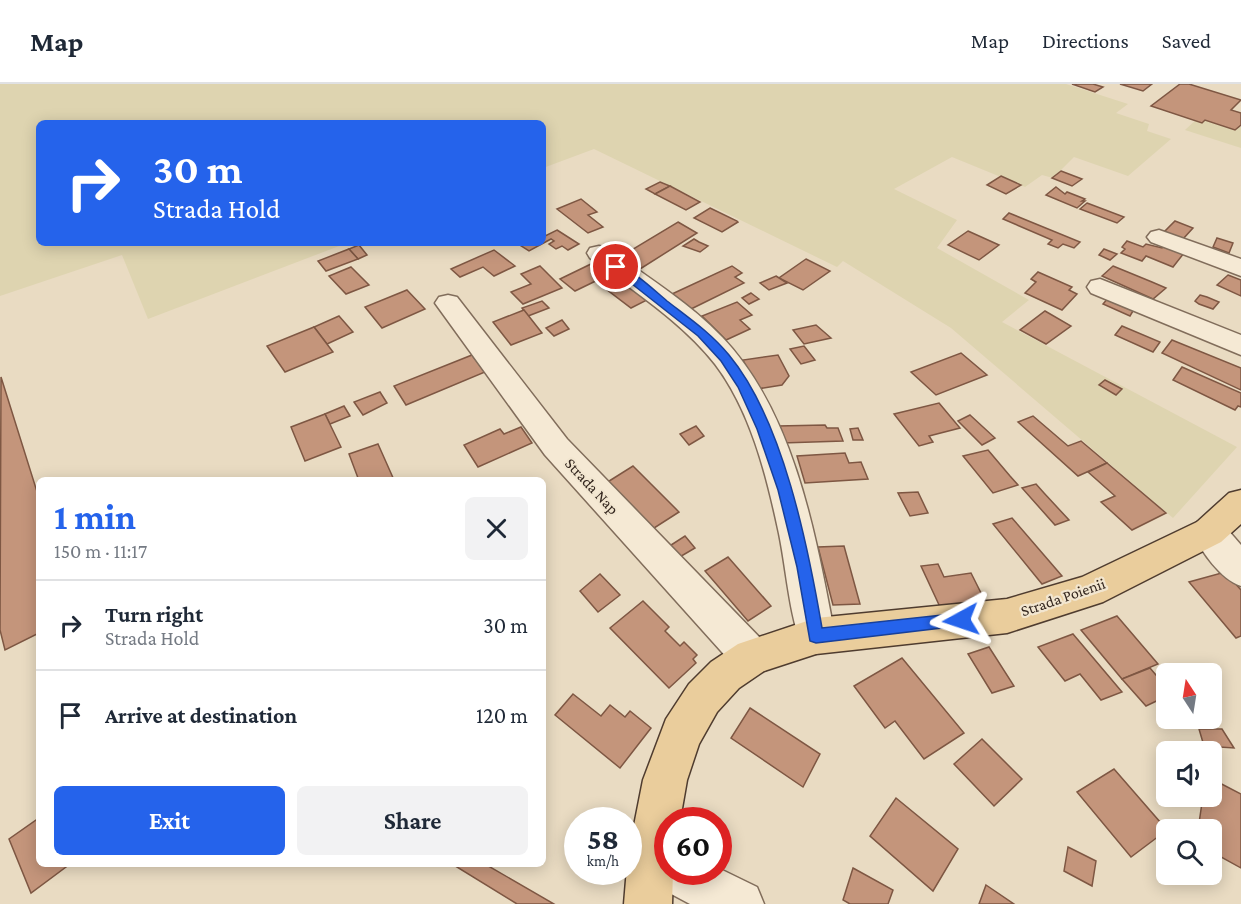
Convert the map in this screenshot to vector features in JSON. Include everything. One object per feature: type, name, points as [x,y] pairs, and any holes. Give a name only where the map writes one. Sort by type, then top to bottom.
[{"type":"main road","name":"Strada Poienii","points":[[665,807],[665,780],[681,734],[703,698],[725,675],[752,657],[816,636],[1007,616],[1090,591],[1209,532],[1241,503]]},
{"type":"main road","name":"Strada Poienii","points":[[648,904],[656,885]]},
{"type":"street","points":[[1159,237],[1241,268]]},
{"type":"street","points":[[599,253],[702,333],[725,358],[744,386],[764,429],[785,490],[804,567],[816,636]]},
{"type":"street","points":[[1100,287],[1241,346]]},
{"type":"street","name":"Strada Nap","points":[[448,303],[556,447],[752,657]]},
{"type":"street","points":[[1209,532],[1241,571]]},
{"type":"street","points":[[702,885],[740,904]]},
{"type":"shaded area","points":[[0,84],[1066,84],[1128,104],[1116,113],[1149,124],[1147,131],[1171,139],[1128,176],[1074,157],[1053,178],[1042,175],[1025,187],[952,157],[894,189],[957,220],[937,248],[1029,300],[1002,322],[1237,447],[1173,518],[951,328],[843,261],[837,267],[594,149],[546,167],[546,120],[36,120],[36,246],[339,246],[148,319],[122,255],[0,296]]},
{"type":"shaded area","points":[[1198,118],[1216,119],[1241,127],[1241,148],[1185,130]]},
{"type":"building","points":[[1072,84],[1093,84],[1103,87],[1095,92]]},
{"type":"building","points":[[1120,84],[1152,84],[1143,91]]},
{"type":"building","points":[[1180,84],[1189,84],[1241,100],[1231,110],[1241,113],[1241,125],[1235,130],[1205,120],[1202,123],[1151,106]]},
{"type":"building","points":[[1061,171],[1082,179],[1072,186],[1052,178]]},
{"type":"building","points":[[1001,176],[1021,185],[1006,194],[987,185]]},
{"type":"building","points":[[660,182],[670,186],[655,194],[646,189]]},
{"type":"building","points":[[670,186],[700,202],[686,210],[655,194]]},
{"type":"building","points":[[1056,187],[1065,194],[1067,192],[1085,201],[1077,208],[1046,195]]},
{"type":"building","points":[[581,199],[597,212],[588,215],[603,227],[588,233],[557,209]]},
{"type":"building","points":[[1087,203],[1124,217],[1117,223],[1080,209]]},
{"type":"building","points":[[710,208],[738,222],[722,232],[694,218]]},
{"type":"building","points":[[1009,213],[1080,242],[1074,248],[1063,244],[1058,248],[1048,244],[1052,240],[1003,219]]},
{"type":"building","points":[[1175,221],[1193,228],[1182,240],[1163,233]]},
{"type":"building","points":[[678,222],[697,233],[640,269],[620,257]]},
{"type":"building","points":[[557,230],[579,244],[568,250],[562,246],[556,249],[549,244],[554,241],[551,239],[546,242],[546,236]]},
{"type":"building","points":[[968,231],[999,245],[979,260],[948,245]]},
{"type":"building","points":[[1217,238],[1233,243],[1229,253],[1213,247]]},
{"type":"building","points":[[694,239],[708,246],[700,252],[683,246]]},
{"type":"building","points":[[1127,241],[1143,247],[1146,244],[1162,248],[1164,245],[1184,253],[1173,267],[1146,256],[1142,261],[1121,253]]},
{"type":"building","points":[[360,246],[367,255],[358,259],[349,249]]},
{"type":"building","points":[[521,246],[538,246],[529,251]]},
{"type":"building","points":[[349,249],[358,259],[326,271],[318,261]]},
{"type":"building","points":[[1104,249],[1117,254],[1110,260],[1099,255]]},
{"type":"building","points":[[494,250],[515,266],[494,276],[483,267],[460,277],[451,269]]},
{"type":"building","points":[[806,259],[830,271],[803,290],[779,278]]},
{"type":"building","points":[[591,264],[606,276],[575,291],[560,279]]},
{"type":"building","points":[[540,266],[562,288],[523,304],[511,292],[531,284],[521,274]]},
{"type":"building","points":[[732,266],[742,273],[735,277],[744,283],[691,309],[672,294]]},
{"type":"building","points":[[1113,266],[1166,288],[1153,299],[1102,276]]},
{"type":"building","points":[[351,267],[369,285],[346,294],[329,276]]},
{"type":"building","points":[[1038,272],[1072,287],[1069,290],[1077,294],[1062,310],[1025,293],[1036,282],[1031,279]]},
{"type":"building","points":[[1228,275],[1241,280],[1241,296],[1217,285]]},
{"type":"building","points":[[776,276],[787,283],[769,290],[760,283]]},
{"type":"building","points":[[621,281],[647,300],[631,308],[606,289]]},
{"type":"building","points":[[407,290],[425,309],[382,328],[365,307]]},
{"type":"building","points":[[751,293],[759,299],[749,304],[742,298]]},
{"type":"building","points":[[1200,295],[1219,302],[1213,309],[1199,304],[1195,301]]},
{"type":"building","points":[[1109,297],[1136,306],[1130,316],[1103,304]]},
{"type":"building","points":[[542,301],[549,308],[528,316],[522,308]]},
{"type":"building","points":[[737,302],[752,315],[740,320],[750,329],[726,340],[702,316]]},
{"type":"building","points":[[524,310],[542,333],[511,345],[493,322]]},
{"type":"building","points":[[1045,311],[1071,326],[1046,344],[1020,330]]},
{"type":"building","points":[[339,316],[353,332],[327,344],[314,327]]},
{"type":"building","points":[[562,320],[569,329],[554,336],[546,328]]},
{"type":"building","points":[[816,325],[831,338],[804,344],[793,330]]},
{"type":"building","points":[[1122,326],[1160,342],[1153,352],[1115,335]]},
{"type":"building","points":[[314,327],[333,352],[285,372],[267,346]]},
{"type":"building","points":[[1172,340],[1241,368],[1241,390],[1162,353]]},
{"type":"building","points":[[804,346],[815,360],[801,364],[790,349]]},
{"type":"building","points":[[961,353],[987,375],[936,395],[911,372]]},
{"type":"building","points":[[472,355],[485,372],[406,405],[394,386]]},
{"type":"building","points":[[778,355],[789,376],[782,385],[757,389],[743,360]]},
{"type":"building","points":[[1182,367],[1241,393],[1241,407],[1238,406],[1235,410],[1173,380]]},
{"type":"building","points":[[1,377],[36,488],[36,634],[5,650],[0,630]]},
{"type":"building","points":[[1105,380],[1122,389],[1116,395],[1099,385]]},
{"type":"building","points":[[380,392],[387,403],[363,415],[354,402]]},
{"type":"building","points":[[939,403],[960,428],[929,436],[933,442],[919,446],[894,414]]},
{"type":"building","points":[[344,406],[350,416],[330,424],[325,414]]},
{"type":"building","points":[[325,414],[341,447],[305,461],[291,427]]},
{"type":"building","points":[[970,415],[995,438],[982,445],[958,421]]},
{"type":"building","points":[[1033,416],[1068,446],[1081,441],[1107,463],[1078,476],[1018,422]]},
{"type":"building","points":[[825,425],[827,428],[838,428],[843,441],[782,443],[778,426]]},
{"type":"building","points":[[696,426],[704,436],[689,445],[680,434]]},
{"type":"building","points":[[521,427],[532,443],[478,467],[464,445],[500,429],[504,434]]},
{"type":"building","points":[[858,428],[863,440],[853,440],[850,429]]},
{"type":"building","points":[[378,444],[393,477],[358,477],[349,454]]},
{"type":"building","points":[[988,450],[1018,485],[993,493],[963,456]]},
{"type":"building","points":[[845,453],[849,463],[861,462],[868,479],[805,483],[797,456]]},
{"type":"building","points":[[1107,463],[1166,513],[1132,530],[1101,502],[1115,496],[1088,472]]},
{"type":"building","points":[[633,466],[679,512],[651,530],[606,483]]},
{"type":"building","points":[[1036,484],[1069,520],[1055,525],[1022,488]]},
{"type":"building","points":[[918,492],[928,513],[910,516],[898,493]]},
{"type":"building","points":[[1012,518],[1062,576],[1042,584],[993,524]]},
{"type":"building","points":[[685,536],[695,548],[678,558],[668,547]]},
{"type":"building","points":[[844,546],[860,604],[833,605],[818,547]]},
{"type":"building","points":[[728,557],[771,606],[748,621],[705,571]]},
{"type":"building","points":[[938,564],[944,577],[971,573],[985,601],[940,607],[921,566]]},
{"type":"building","points":[[1225,572],[1241,590],[1241,636],[1236,638],[1189,582]]},
{"type":"building","points":[[600,574],[620,595],[598,612],[580,591]]},
{"type":"building","points":[[643,601],[669,627],[665,631],[680,646],[684,642],[697,655],[693,659],[696,663],[669,688],[610,628]]},
{"type":"building","points":[[1117,616],[1157,663],[1122,679],[1081,630]]},
{"type":"building","points":[[1073,634],[1122,692],[1101,700],[1080,674],[1065,681],[1038,647]]},
{"type":"building","points":[[989,647],[1014,686],[992,693],[968,654]]},
{"type":"building","points":[[902,658],[964,733],[924,759],[895,721],[885,728],[854,686]]},
{"type":"building","points":[[1150,668],[1156,675],[1156,701],[1146,706],[1122,679]]},
{"type":"building","points":[[573,694],[601,716],[610,705],[625,717],[630,711],[651,728],[620,768],[555,715]]},
{"type":"building","points":[[750,708],[820,754],[803,787],[731,738]]},
{"type":"building","points":[[1199,729],[1222,729],[1234,748],[1222,747],[1222,741],[1203,741]]},
{"type":"building","points":[[982,739],[1022,779],[994,806],[954,764]]},
{"type":"building","points":[[1114,769],[1157,819],[1156,838],[1131,857],[1077,792]]},
{"type":"building","points":[[1222,784],[1241,794],[1241,868],[1222,858],[1222,819],[1200,819],[1201,807],[1222,807]]},
{"type":"building","points":[[896,798],[958,849],[933,891],[870,836]]},
{"type":"building","points":[[36,820],[36,867],[66,867],[31,893],[9,839]]},
{"type":"building","points":[[1068,847],[1096,861],[1092,886],[1064,871]]},
{"type":"building","points":[[457,867],[490,867],[554,904],[517,904]]},
{"type":"building","points":[[853,868],[893,890],[888,904],[850,904],[843,900]]},
{"type":"building","points":[[986,885],[1014,904],[979,904]]},
{"type":"route","points":[[616,267],[702,333],[725,358],[744,386],[764,429],[785,490],[804,567],[816,636],[869,628],[961,620]]}]
